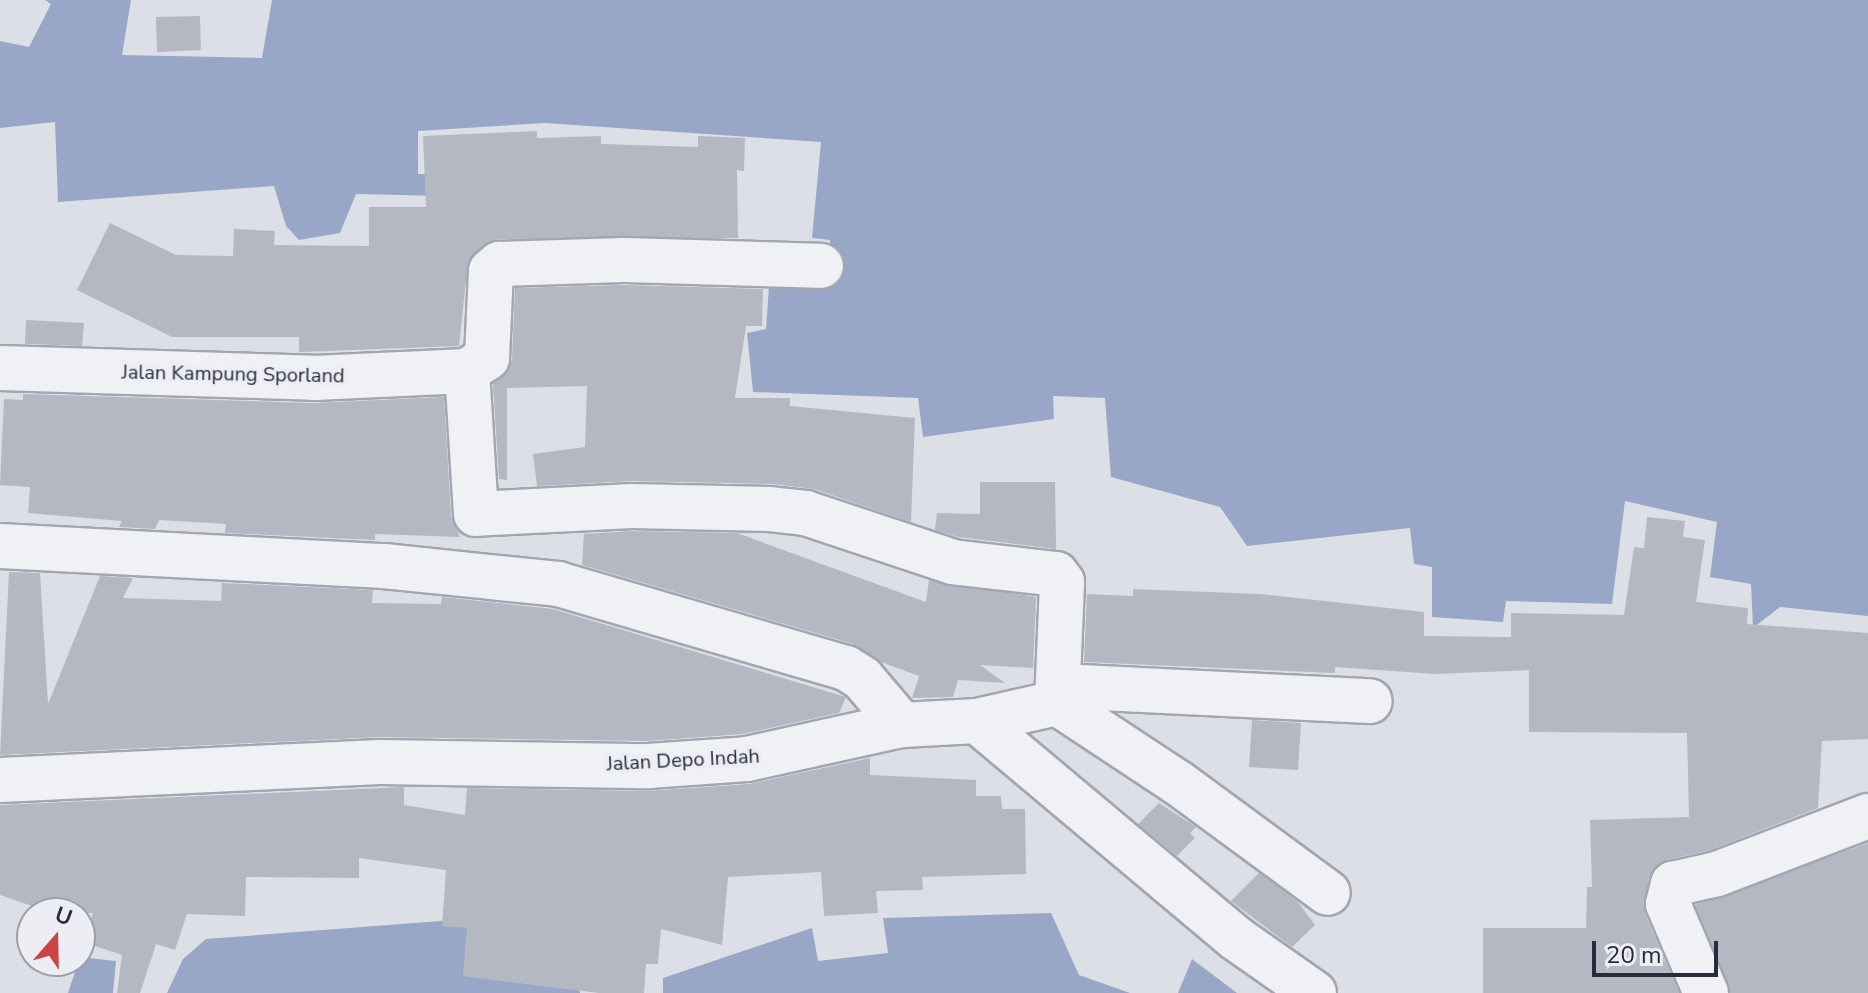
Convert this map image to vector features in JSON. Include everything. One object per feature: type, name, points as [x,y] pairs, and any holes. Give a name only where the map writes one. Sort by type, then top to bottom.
[{"type":"street","points":[[821,266],[623,260],[499,264],[491,271],[487,358],[467,371],[476,514],[632,506],[770,509],[806,513],[953,562],[1056,574],[1062,582],[1058,694]]},
{"type":"street","name":"Jalan Kampung Sporland","points":[[0,368],[314,378],[467,371]]},
{"type":"street","points":[[0,546],[384,566],[558,584],[846,668],[862,678],[902,725]]},
{"type":"street","points":[[1058,694],[1328,893]]},
{"type":"street","points":[[977,721],[1058,694],[1370,701]]},
{"type":"street","points":[[977,721],[1237,939],[1314,993]]},
{"type":"street","name":"Jalan Depo Indah","points":[[0,780],[380,762],[648,766],[765,757],[902,725],[977,721]]},
{"type":"street","points":[[1706,993],[1668,904],[1673,884],[1717,874],[1868,816]]},
{"type":"water","points":[[45,0],[131,0],[122,55],[262,58],[272,0],[1868,0],[1868,616],[1780,607],[1753,628],[1751,584],[1710,577],[1717,522],[1625,501],[1612,604],[1506,601],[1503,622],[1432,617],[1432,567],[1414,564],[1410,528],[1247,546],[1220,507],[1111,477],[1105,398],[1053,396],[1054,419],[923,437],[918,398],[753,392],[747,333],[766,329],[769,286],[830,276],[830,240],[812,238],[821,142],[545,123],[418,131],[418,174],[445,175],[444,196],[356,194],[340,233],[299,240],[286,226],[274,186],[58,202],[55,122],[0,128],[0,41],[29,47],[51,4]]},
{"type":"water","points":[[1051,913],[1079,975],[1130,993],[663,993],[663,978],[812,928],[818,961],[888,953],[883,918]]},
{"type":"water","points":[[467,919],[579,987],[580,993],[167,993],[183,959],[206,939]]},
{"type":"water","points":[[96,959],[116,961],[113,993],[68,993],[73,977],[96,977]]},
{"type":"water","points":[[1192,959],[1237,993],[1178,993]]},
{"type":"building","points":[[200,16],[201,50],[157,52],[156,17]]},
{"type":"building","points":[[537,131],[537,138],[601,136],[601,144],[698,147],[698,136],[745,138],[744,171],[737,170],[738,238],[497,239],[468,261],[459,346],[299,352],[299,337],[172,337],[77,290],[110,223],[176,255],[233,256],[234,229],[275,231],[274,245],[369,246],[369,207],[426,207],[423,136]]},
{"type":"building","points":[[623,285],[763,289],[762,326],[746,326],[735,398],[790,398],[790,406],[915,418],[911,522],[814,489],[773,484],[632,481],[537,486],[533,454],[585,447],[587,386],[507,388],[507,480],[499,479],[493,384],[508,371],[512,360],[515,288]]},
{"type":"building","points":[[26,320],[84,323],[82,346],[25,344]]},
{"type":"building","points":[[23,394],[313,403],[444,397],[451,516],[460,537],[375,534],[375,540],[225,533],[226,524],[159,520],[155,529],[119,527],[122,521],[28,513],[30,487],[0,485],[4,399],[23,400]]},
{"type":"building","points":[[980,482],[1055,482],[1056,549],[958,537],[935,530],[937,513],[980,514]]},
{"type":"building","points":[[1647,517],[1685,521],[1683,537],[1705,540],[1696,602],[1748,608],[1747,624],[1868,633],[1868,739],[1822,741],[1818,808],[1710,850],[1667,860],[1649,877],[1645,914],[1679,993],[1483,993],[1483,928],[1586,928],[1587,887],[1592,887],[1590,820],[1689,817],[1687,733],[1529,732],[1529,670],[1435,674],[1335,667],[1335,673],[1084,662],[1087,594],[1133,596],[1133,589],[1260,594],[1424,612],[1424,636],[1511,637],[1511,613],[1624,615],[1634,547],[1644,548]]},
{"type":"building","points":[[632,531],[737,533],[926,602],[929,580],[1036,597],[1033,668],[980,665],[1005,683],[958,680],[953,697],[912,698],[919,676],[881,662],[853,644],[582,565],[584,534]]},
{"type":"building","points":[[9,572],[40,573],[48,704],[100,576],[133,578],[123,598],[221,601],[222,583],[373,590],[372,603],[441,604],[442,597],[553,609],[846,697],[839,713],[743,734],[647,741],[379,737],[0,755]]},
{"type":"building","points":[[1252,720],[1301,723],[1298,770],[1249,767]]},
{"type":"building","points":[[870,758],[870,775],[976,780],[976,796],[1001,796],[1002,809],[1025,809],[1026,874],[922,877],[923,890],[876,891],[878,913],[824,916],[821,872],[728,877],[722,945],[661,929],[658,964],[646,964],[644,993],[599,993],[463,976],[467,928],[442,926],[446,870],[359,858],[359,878],[246,877],[245,916],[187,914],[175,950],[156,944],[140,993],[117,993],[122,955],[96,946],[96,897],[16,897],[16,901],[0,895],[0,805],[404,787],[404,805],[465,815],[467,788],[648,791],[749,784]]},
{"type":"building","points":[[1159,803],[1196,827],[1190,833],[1195,838],[1177,856],[1138,824]]},
{"type":"building","points":[[1868,843],[1868,993],[1730,993],[1695,905]]},
{"type":"building","points":[[1259,873],[1297,901],[1315,925],[1292,947],[1231,901]]}]
